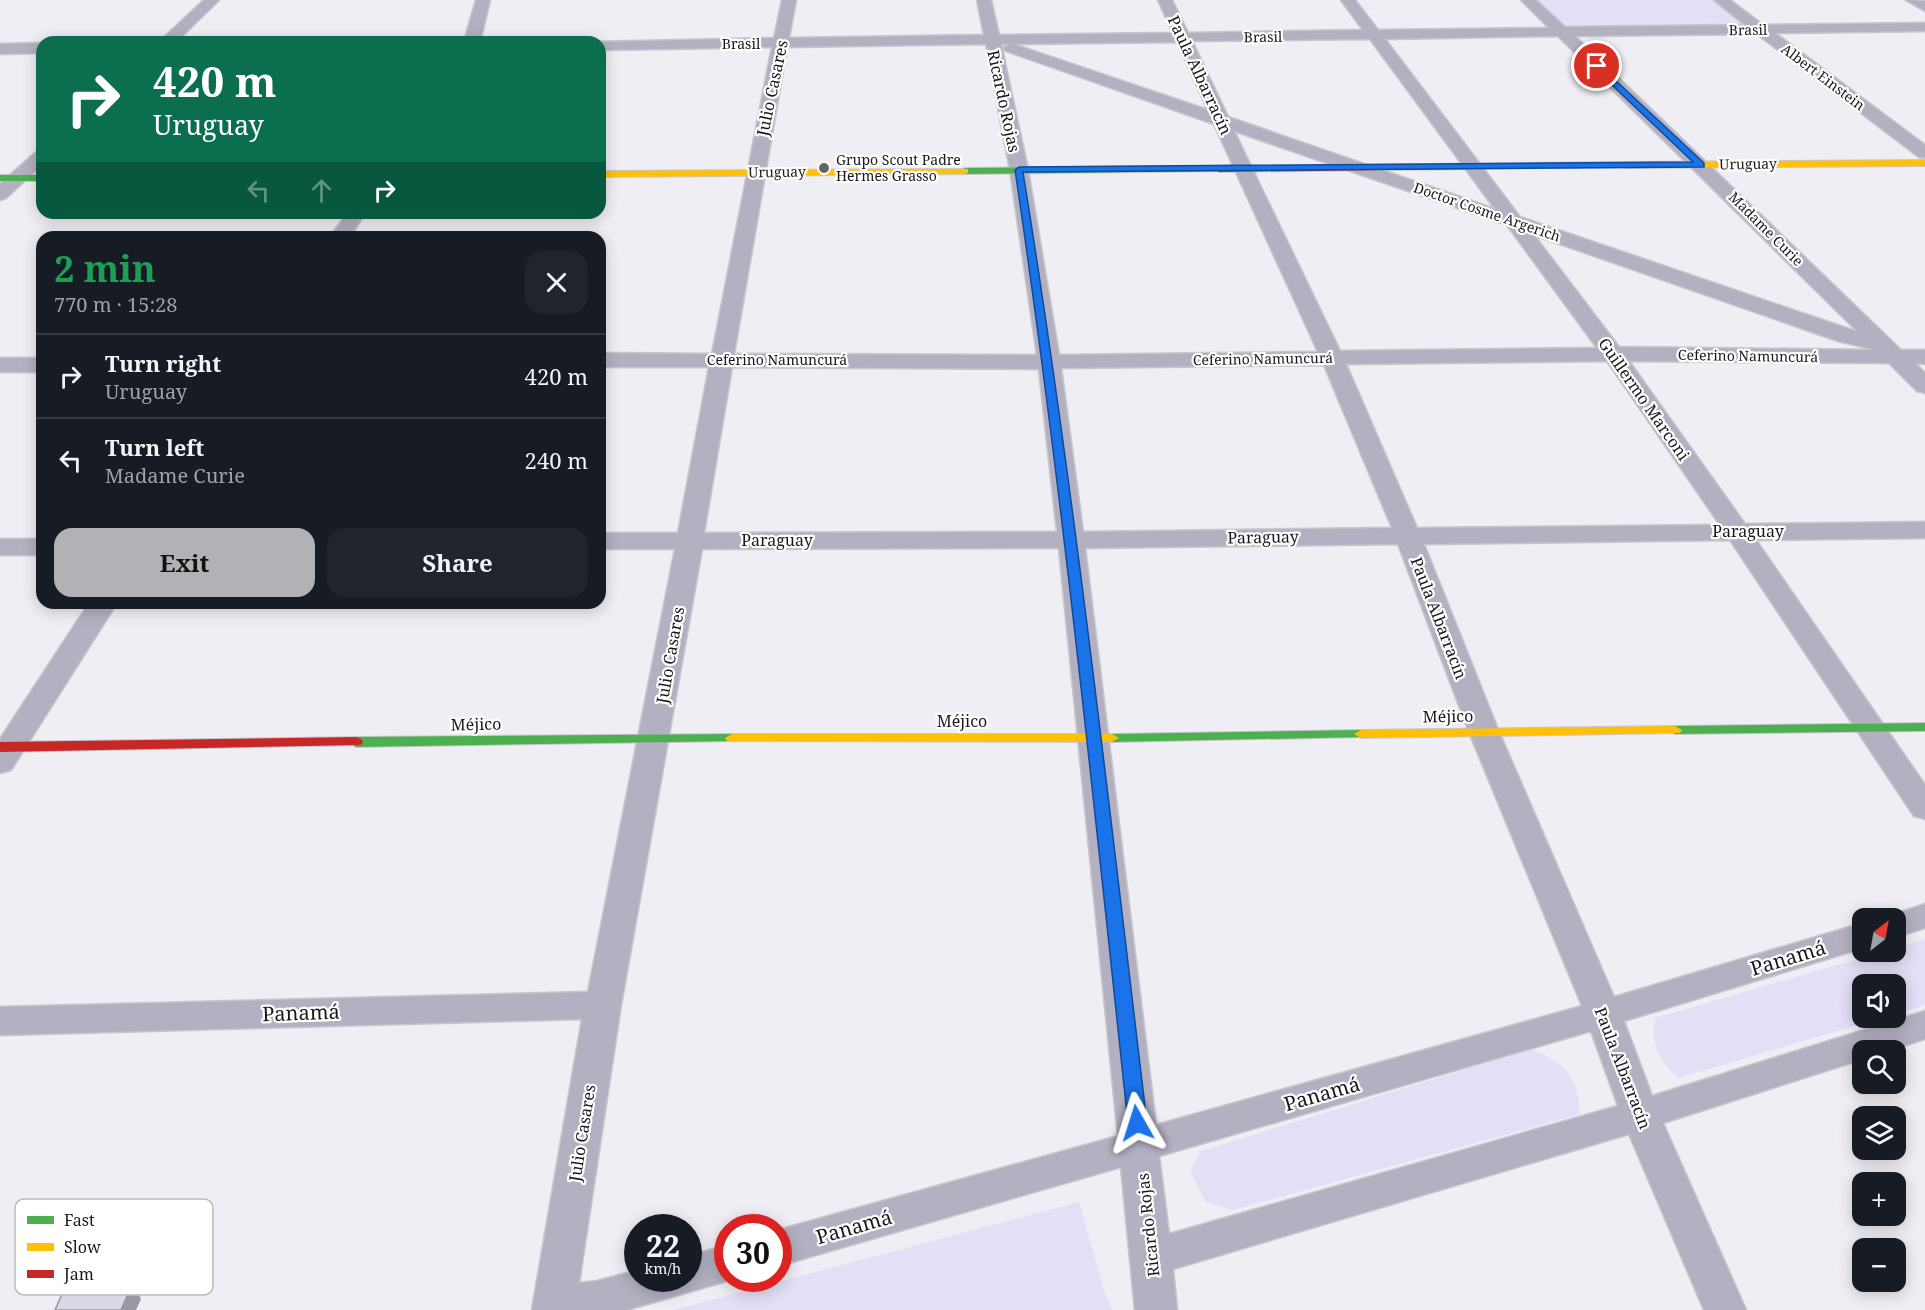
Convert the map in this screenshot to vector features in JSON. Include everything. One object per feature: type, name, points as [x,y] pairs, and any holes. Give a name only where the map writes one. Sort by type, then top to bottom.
[{"type":"street","points":[[173,36],[212,0]]},
{"type":"street","points":[[474,36],[483,0]]},
{"type":"street","name":"Julio Casares","points":[[554,1307],[603,1005],[655,738],[789,0]]},
{"type":"street","name":"Ricardo Rojas","points":[[984,0],[1019,170],[1049,362],[1095,738],[1156,1310]]},
{"type":"street","name":"Paula Albarracín","points":[[1165,0],[1185,38],[1220,120],[1245,167],[1332,358],[1407,534],[1484,732],[1603,1014],[1640,1115],[1725,1310]]},
{"type":"street","name":"Guillermo Marconi","points":[[1348,0],[1613,354],[1737,531],[1925,809]]},
{"type":"street","name":"Madame Curie","points":[[1528,0],[1911,365]]},
{"type":"street","name":"Albert Einstein","points":[[1721,0],[1925,153]]},
{"type":"street","points":[[1913,0],[1925,7]]},
{"type":"street","name":"Brasil","points":[[606,45],[1925,27]]},
{"type":"street","name":"Doctor Cosme Argerich","points":[[992,41],[1846,336],[1911,365]]},
{"type":"street","points":[[0,49],[36,48]]},
{"type":"street","points":[[0,194],[9,178],[36,160]]},
{"type":"street","name":"Uruguay","points":[[606,174],[1925,163]]},
{"type":"street","points":[[9,178],[36,178]]},
{"type":"street","name":"Ceferino Namuncurá","points":[[606,360],[1049,362],[1613,354],[1911,365]]},
{"type":"street","points":[[0,365],[36,365]]},
{"type":"street","name":"Paraguay","points":[[606,541],[1072,540],[1407,534],[1925,530]]},
{"type":"street","points":[[0,548],[36,547]]},
{"type":"street","points":[[3,752],[99,609]]},
{"type":"street","name":"Méjico","points":[[3,752],[655,738],[1095,738],[1925,727]]},
{"type":"street","points":[[1906,922],[1925,916]]},
{"type":"street","name":"Panamá","points":[[792,1244],[1603,1014],[1852,938]]},
{"type":"street","name":"Panamá","points":[[0,1022],[603,1005]]},
{"type":"street","points":[[1151,1257],[1640,1115],[1925,1025]]},
{"type":"street","points":[[554,1307],[597,1300],[625,1292]]},
{"type":"shaded area","points":[[1528,0],[1721,0],[1759,30],[1562,33]]},
{"type":"shaded area","points":[[1925,939],[1925,1005],[1906,1011],[1906,974],[1852,974],[1852,1027],[1678,1078],[1665,1064],[1655,1045],[1655,1018],[1852,961],[1906,962],[1906,945]]},
{"type":"shaded area","points":[[1532,1049],[1554,1060],[1568,1073],[1576,1090],[1580,1114],[1233,1210],[1205,1201],[1190,1171],[1201,1151]]},
{"type":"shaded area","points":[[1079,1202],[1104,1291],[1112,1310],[673,1310],[741,1292],[792,1292],[792,1278]]},
{"type":"building","points":[[62,1295],[127,1295],[121,1310],[55,1310]]},
{"type":"traffic: fast","points":[[965,171],[1219,169]]},
{"type":"traffic: fast","points":[[0,178],[36,178]]},
{"type":"traffic: fast","points":[[1675,730],[1925,727]]},
{"type":"traffic: fast","points":[[1112,738],[1361,734]]},
{"type":"traffic: fast","points":[[356,742],[732,738]]},
{"type":"traffic: slow","points":[[1626,165],[1925,163]]},
{"type":"traffic: slow","points":[[606,174],[965,171]]},
{"type":"traffic: slow","points":[[1361,734],[1675,730]]},
{"type":"traffic: slow","points":[[732,738],[1112,738]]},
{"type":"traffic: jam","points":[[1219,169],[1626,165]]},
{"type":"traffic: jam","points":[[0,747],[356,742]]},
{"type":"place","name":"Grupo Scout Padre Hermes Grasso","points":[[824,168]]},
{"type":"route","points":[[1137,1123],[1072,540],[1049,362],[1019,170],[1701,165],[1597,66]]}]
